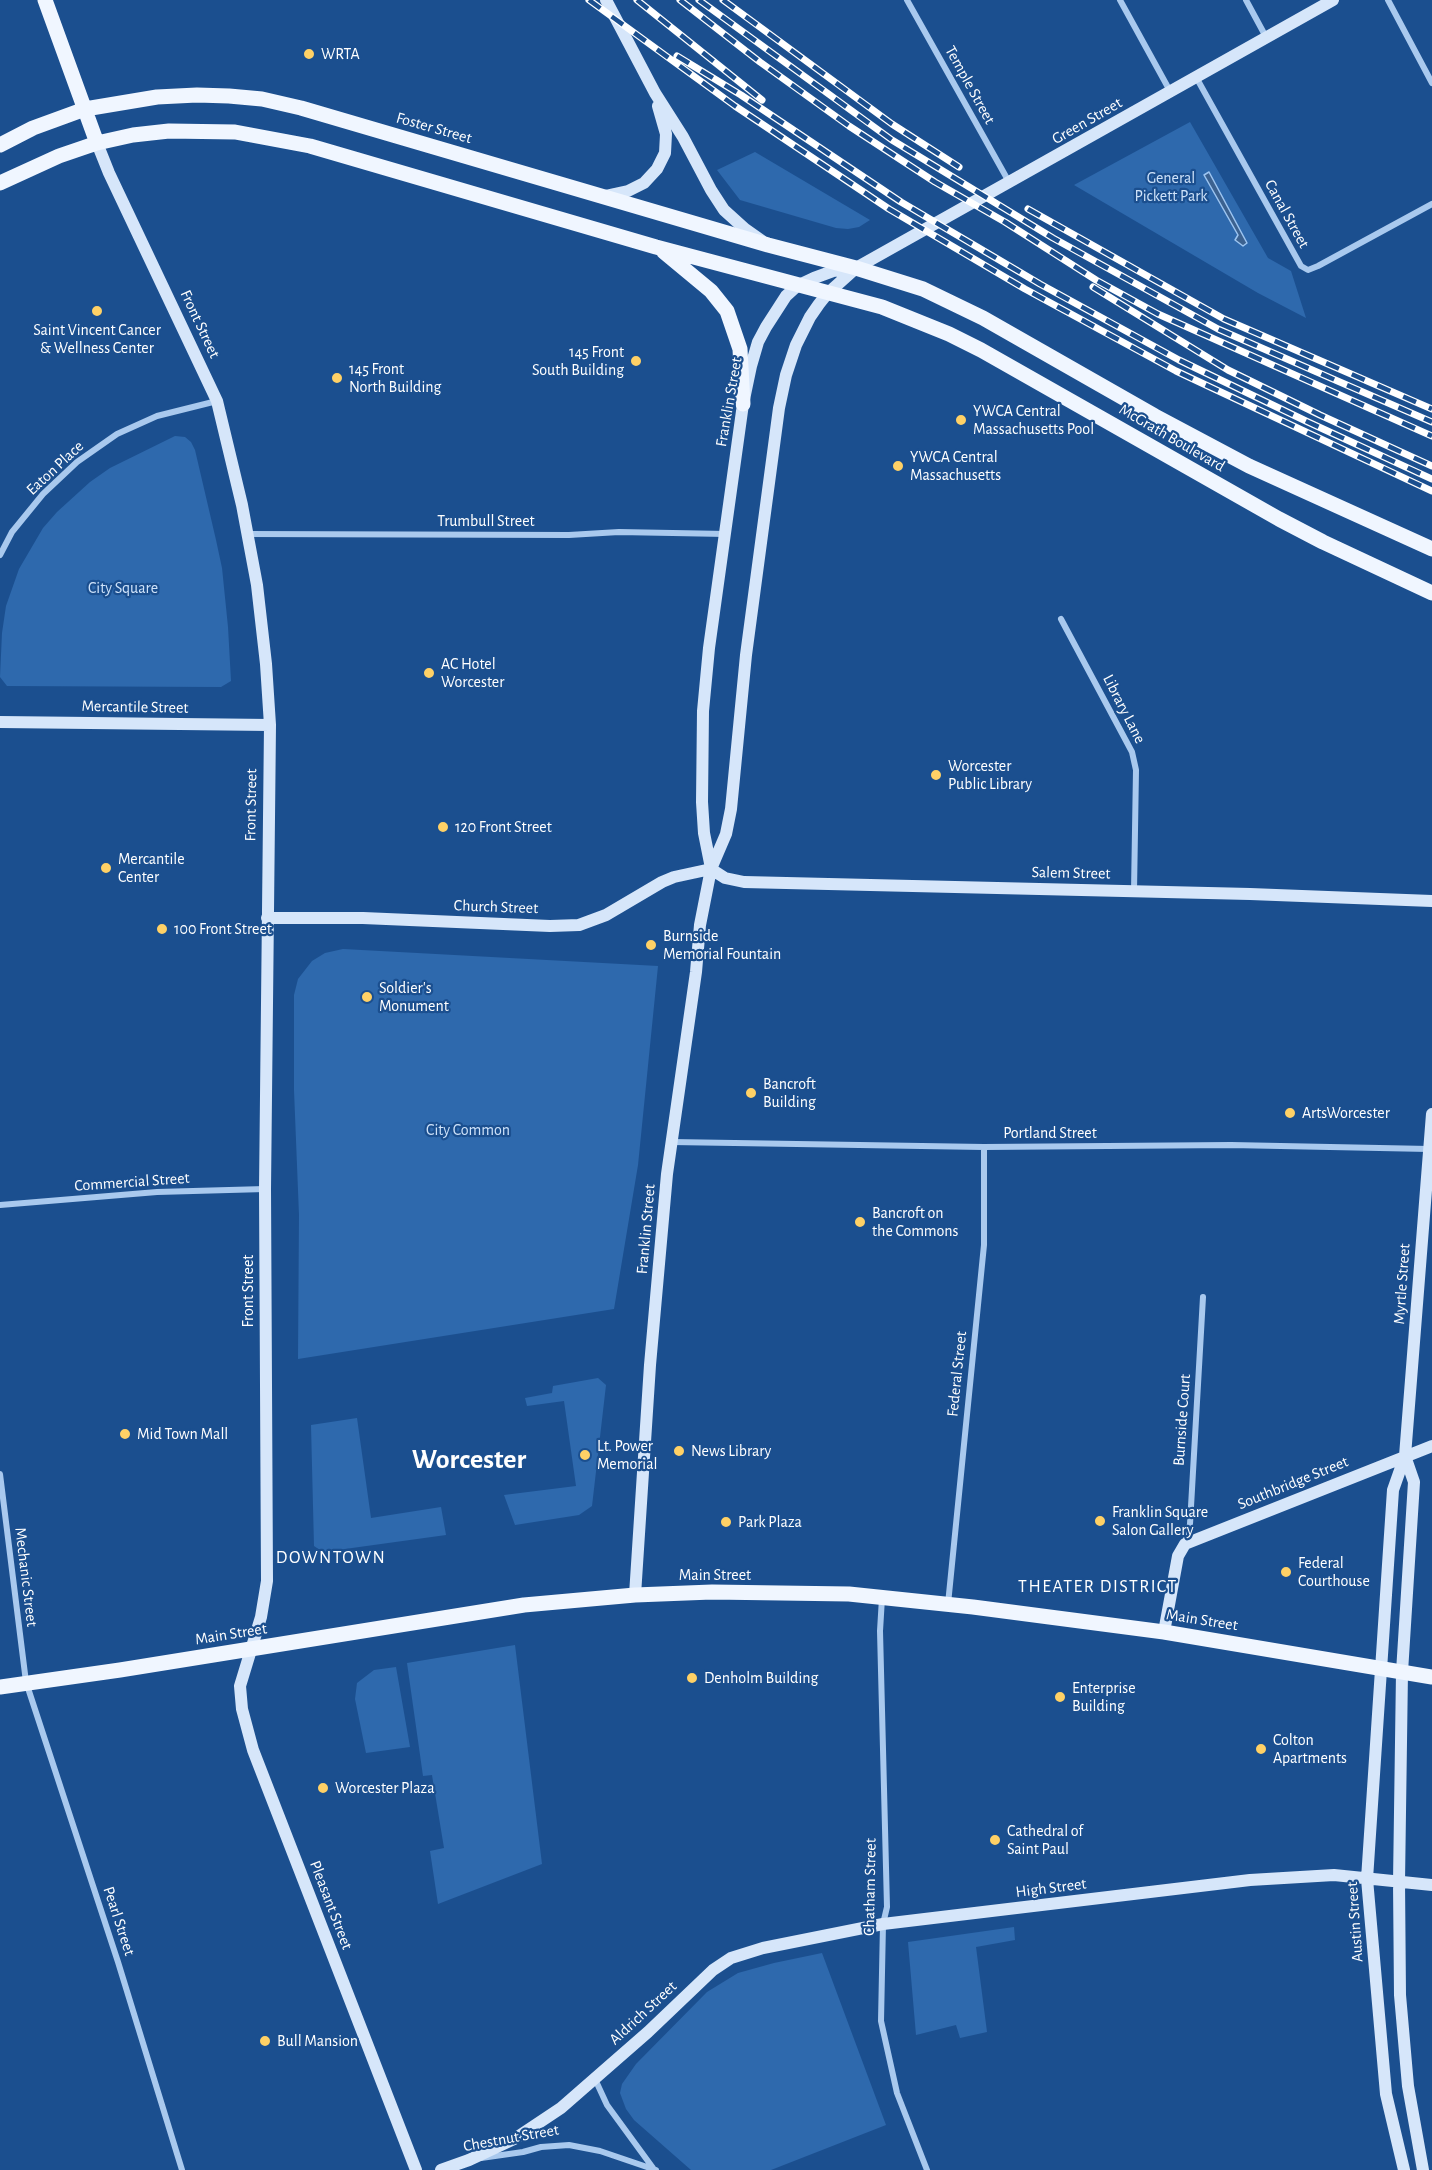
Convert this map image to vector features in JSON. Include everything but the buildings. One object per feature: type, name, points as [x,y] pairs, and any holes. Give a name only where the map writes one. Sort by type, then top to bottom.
[{"type":"main road","name":"Front Street","points":[[45,0],[109,173],[217,401],[247,534],[258,596],[270,725],[265,1189],[267,1581],[261,1617],[252,1649]]},
{"type":"main road","points":[[606,0],[655,93],[724,210],[768,245]]},
{"type":"main road","name":"Green Street","points":[[856,268],[1333,0]]},
{"type":"main road","points":[[604,197],[628,191],[644,183],[657,169],[665,153],[666,134],[655,93]]},
{"type":"main road","name":"Foster Street","points":[[0,145],[33,128],[85,109],[118,102],[197,95],[262,99],[399,136],[768,245],[856,268]]},
{"type":"main road","points":[[0,183],[59,156],[97,143],[133,135],[169,131],[235,132],[310,146],[797,286]]},
{"type":"main road","points":[[656,247],[711,291],[727,311],[740,349],[743,404]]},
{"type":"main road","name":"Franklin Street","points":[[711,869],[704,833],[702,802],[703,723],[710,648],[743,404],[758,342],[777,307],[797,286],[833,271],[856,268]]},
{"type":"main road","name":"Franklin Street","points":[[635,1595],[653,1328],[672,1142],[696,972],[700,925],[711,869],[726,834],[730,809],[746,655],[783,386],[796,345],[810,317],[827,294],[856,268]]},
{"type":"main road","name":"McGrath Boulevard","points":[[856,268],[923,290],[960,306],[1197,439],[1314,496],[1432,549]]},
{"type":"main road","name":"McGrath Boulevard","points":[[797,286],[882,307],[949,334],[1279,519],[1432,593]]},
{"type":"main road","name":"Mercantile Street","points":[[0,722],[270,725]]},
{"type":"main road","name":"Salem Street","points":[[711,869],[726,878],[744,882],[1432,901]]},
{"type":"main road","name":"Church Street","points":[[267,918],[363,918],[550,926],[579,925],[606,915],[662,882],[711,869]]},
{"type":"main road","name":"Myrtle Street","points":[[1382,1669],[1393,1490],[1405,1456],[1432,1114]]},
{"type":"main road","name":"Southbridge Street","points":[[1185,1544],[1432,1446]]},
{"type":"main road","name":"Myrtle Street","points":[[1402,1672],[1413,1482],[1405,1456]]},
{"type":"main road","points":[[1164,1632],[1178,1556],[1185,1544]]},
{"type":"main road","name":"Main Street","points":[[0,1687],[524,1605],[635,1595],[712,1592],[849,1594],[882,1597],[1164,1632],[1432,1677]]},
{"type":"main road","name":"Pleasant Street","points":[[252,1649],[240,1686],[242,1709],[248,1734],[416,2170]]},
{"type":"main road","name":"Austin Street","points":[[1382,1669],[1367,1878],[1386,2094],[1404,2170]]},
{"type":"main road","points":[[1402,1672],[1399,1882],[1401,1995],[1408,2086],[1423,2170]]},
{"type":"main road","name":"High Street","points":[[713,1970],[731,1958],[763,1948],[883,1924],[1250,1880],[1334,1875],[1432,1885]]},
{"type":"main road","name":"Aldrich Street","points":[[469,2160],[516,2138],[561,2108],[713,1970]]},
{"type":"main road","name":"Chestnut Street","points":[[441,2170],[469,2160]]},
{"type":"street","name":"Temple Street","points":[[907,0],[1010,183]]},
{"type":"street","points":[[1120,0],[1171,92]]},
{"type":"street","points":[[1246,0],[1266,38]]},
{"type":"street","points":[[1388,0],[1432,83]]},
{"type":"street","name":"Canal Street","points":[[1196,77],[1300,266],[1308,270],[1432,204]]},
{"type":"street","name":"Eaton Place","points":[[0,555],[12,532],[43,494],[77,462],[117,434],[147,420],[217,401]]},
{"type":"street","name":"Trumbull Street","points":[[247,534],[569,535],[619,532],[726,534]]},
{"type":"street","name":"Library Lane","points":[[1061,619],[1132,752],[1136,770],[1134,891]]},
{"type":"street","name":"Portland Street","points":[[672,1142],[984,1147],[1223,1145],[1429,1149]]},
{"type":"street","name":"Federal Street","points":[[948,1605],[984,1245],[984,1147]]},
{"type":"street","name":"Commercial Street","points":[[0,1205],[157,1192],[265,1189]]},
{"type":"street","name":"Burnside Court","points":[[1185,1544],[1190,1524],[1203,1297]]},
{"type":"street","name":"Mechanic Street","points":[[0,1474],[26,1682]]},
{"type":"street","name":"Chatham Street","points":[[882,1597],[880,1631],[887,1907],[883,1924],[881,2021],[897,2093],[927,2170]]},
{"type":"street","name":"Pearl Street","points":[[26,1682],[118,1962],[182,2170]]},
{"type":"street","points":[[595,2079],[607,2105],[655,2169]]},
{"type":"street","name":"Chestnut Street","points":[[469,2160],[541,2147],[570,2145],[600,2151],[655,2169]]},
{"type":"green space","name":"General Pickett Park","points":[[1190,122],[1268,258],[1291,271],[1306,318],[1258,293],[1074,185]]},
{"type":"green space","points":[[755,152],[870,220],[859,227],[836,228],[740,200],[717,170]]},
{"type":"green space","name":"City Square","points":[[175,436],[185,437],[195,450],[216,540],[222,568],[231,681],[221,687],[7,686],[0,677],[6,606],[19,569],[43,528],[90,482],[110,468]]},
{"type":"green space","name":"City Common","points":[[343,949],[658,966],[638,1165],[614,1309],[298,1359],[299,1215],[294,1090],[294,995],[298,979],[312,961],[325,953]]},
{"type":"green space","points":[[598,1378],[606,1385],[592,1506],[579,1515],[515,1525],[504,1495],[576,1486],[564,1401],[527,1406],[525,1398],[552,1393],[553,1386]]},
{"type":"green space","points":[[357,1418],[371,1518],[441,1507],[446,1535],[323,1552],[314,1546],[311,1425]]},
{"type":"green space","points":[[515,1645],[542,1864],[438,1904],[430,1851],[444,1848],[432,1775],[423,1776],[407,1663]]},
{"type":"green space","points":[[396,1667],[410,1747],[366,1753],[355,1699],[357,1683],[374,1670]]},
{"type":"green space","points":[[1014,1927],[1015,1940],[976,1947],[987,2032],[960,2038],[956,2025],[916,2035],[908,1942]]},
{"type":"green space","points":[[822,1953],[886,2125],[771,2170],[691,2170],[634,2120],[626,2109],[620,2093],[622,2084],[636,2064],[707,1992],[738,1973]]},
{"type":"shaded area","points":[[1209,172],[1247,243],[1243,246],[1235,240],[1238,235],[1204,175]]},
{"type":"railway","points":[[589,0],[735,106],[889,209],[1025,289],[1176,371],[1432,491]]},
{"type":"railway","points":[[637,0],[762,100]]},
{"type":"railway","points":[[680,0],[760,62],[849,126],[935,182],[1005,222],[1096,280],[1158,314],[1432,436]]},
{"type":"railway","points":[[699,0],[892,140],[1053,238],[1218,329],[1432,422]]},
{"type":"railway","points":[[723,0],[892,124],[959,167]]},
{"type":"railway","points":[[677,56],[741,95],[901,202],[1040,284],[1179,360],[1432,479]]},
{"type":"railway","points":[[1028,209],[1224,319],[1432,409]]},
{"type":"railway","points":[[1093,287],[1228,370],[1432,466]]},
{"type":"place","name":"WRTA","points":[[309,54]]},
{"type":"place","name":"Saint Vincent Cancer & Wellness Center","points":[[97,311]]},
{"type":"place","name":"145 Front South Building","points":[[636,361]]},
{"type":"place","name":"145 Front North Building","points":[[337,378]]},
{"type":"place","name":"YWCA Central Massachusetts Pool","points":[[961,420]]},
{"type":"place","name":"YWCA Central Massachusetts","points":[[898,466]]},
{"type":"place","name":"AC Hotel Worcester","points":[[429,673]]},
{"type":"place","name":"Worcester Public Library","points":[[936,775]]},
{"type":"place","name":"120 Front Street","points":[[443,827]]},
{"type":"place","name":"Mercantile Center","points":[[106,868]]},
{"type":"place","name":"100 Front Street","points":[[162,929]]},
{"type":"place","name":"Burnside Memorial Fountain","points":[[651,945]]},
{"type":"place","name":"Soldier's Monument","points":[[367,997]]},
{"type":"place","name":"Bancroft Building","points":[[751,1093]]},
{"type":"place","name":"ArtsWorcester","points":[[1290,1113]]},
{"type":"place","name":"Bancroft on the Commons","points":[[860,1222]]},
{"type":"place","name":"Mid Town Mall","points":[[125,1434]]},
{"type":"place","name":"News Library","points":[[679,1451]]},
{"type":"place","name":"Lt. Power Memorial","points":[[585,1455]]},
{"type":"place","name":"Franklin Square Salon Gallery","points":[[1100,1521]]},
{"type":"place","name":"Park Plaza","points":[[726,1522]]},
{"type":"place","name":"Federal Courthouse","points":[[1286,1572]]},
{"type":"place","name":"Denholm Building","points":[[692,1678]]},
{"type":"place","name":"Enterprise Building","points":[[1060,1697]]},
{"type":"place","name":"Colton Apartments","points":[[1261,1749]]},
{"type":"place","name":"Worcester Plaza","points":[[323,1788]]},
{"type":"place","name":"Cathedral of Saint Paul","points":[[995,1840]]},
{"type":"place","name":"Bull Mansion","points":[[265,2041]]},
{"type":"district","name":"Worcester","points":[[469,1460]]},
{"type":"district","name":"DOWNTOWN","points":[[331,1558]]},
{"type":"district","name":"THEATER DISTRICT","points":[[1098,1587]]}]
